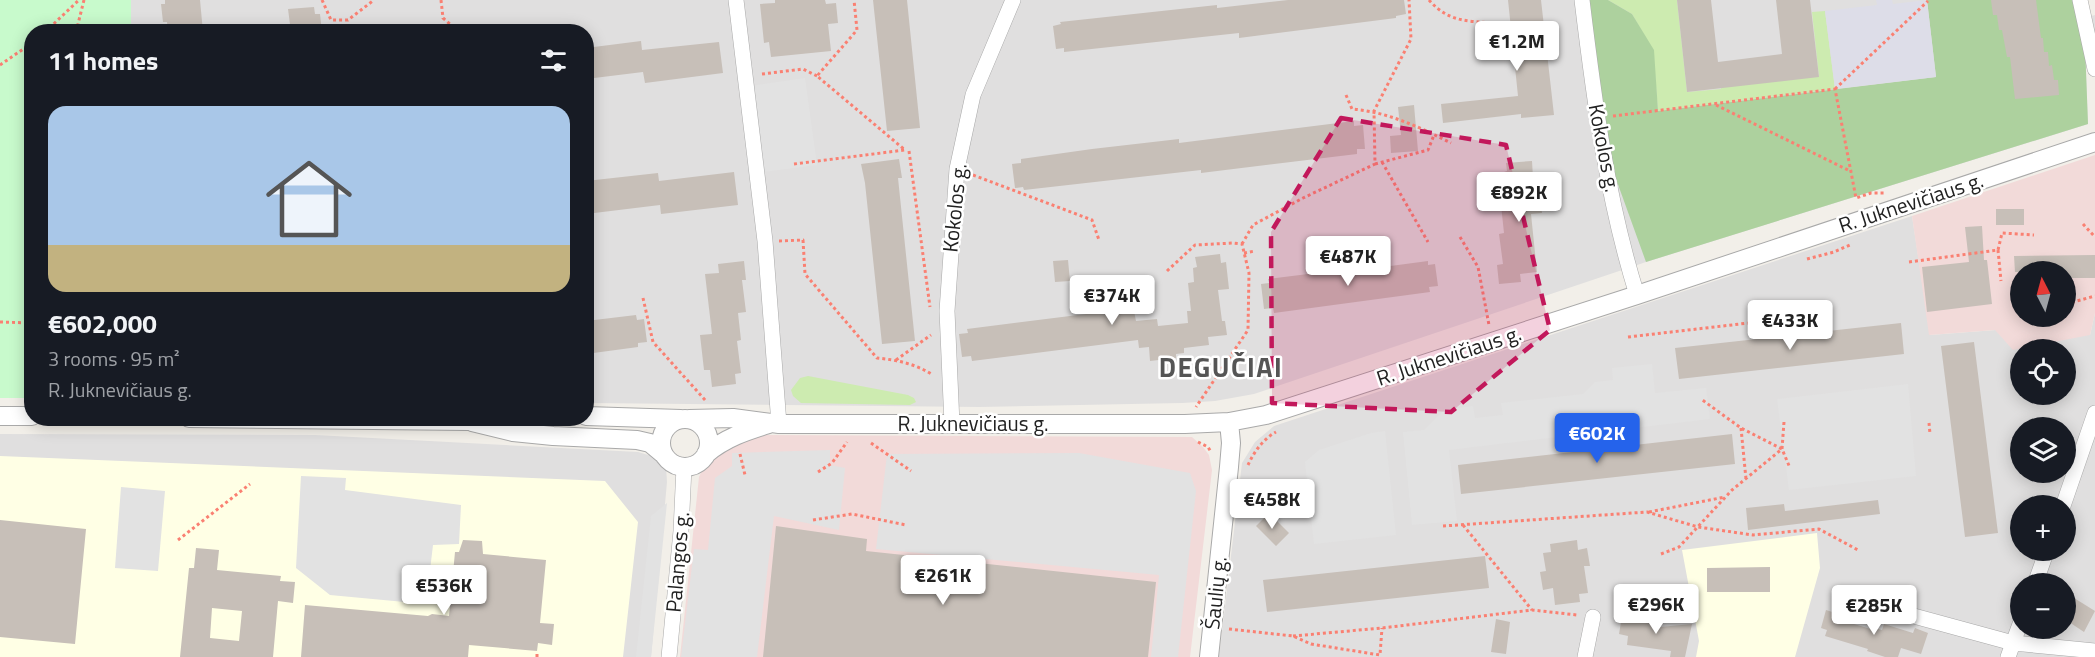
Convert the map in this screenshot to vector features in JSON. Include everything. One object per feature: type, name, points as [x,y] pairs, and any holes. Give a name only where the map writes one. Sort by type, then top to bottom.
[{"type":"street","points":[[736,0],[765,241],[775,423]]},
{"type":"street","name":"Kokolos g.","points":[[952,424],[947,323],[951,227],[957,169],[973,95],[1013,0]]},
{"type":"street","name":"Kokolos g.","points":[[1582,0],[1596,118],[1637,295]]},
{"type":"street","points":[[2080,0],[2095,69]]},
{"type":"street","name":"R. Juknevičiaus g.","points":[[594,416],[685,419],[733,417],[775,423],[1173,424],[1229,422],[1277,412],[1494,342],[2095,142]]},
{"type":"street","points":[[2067,495],[2095,413]]},
{"type":"street","points":[[0,416],[24,417]]},
{"type":"street","points":[[488,426],[513,432],[553,436],[637,440],[650,443],[671,463],[684,467],[697,464],[706,454],[709,445],[708,436],[698,422],[685,419],[668,426],[663,432],[662,453]]},
{"type":"street","name":"Šaulių g.","points":[[1209,657],[1229,467],[1231,443],[1229,422]]},
{"type":"street","name":"R. Juknevičiaus g.","points":[[706,454],[734,435],[775,423]]},
{"type":"street","name":"Palangos g.","points":[[669,657],[681,531],[684,467]]},
{"type":"street","points":[[1855,600],[2011,650],[2095,651]]},
{"type":"street","points":[[1586,657],[1593,617]]},
{"type":"path","points":[[54,24],[79,0]]},
{"type":"path","points":[[78,24],[84,0]]},
{"type":"path","points":[[322,0],[331,20],[348,20],[374,0]]},
{"type":"path","points":[[441,0],[443,18],[450,24]]},
{"type":"path","points":[[817,76],[857,30],[854,0]]},
{"type":"path","points":[[1375,164],[1374,111],[1410,39],[1409,0]]},
{"type":"path","points":[[1429,0],[1436,8],[1458,21],[1494,22]]},
{"type":"path","points":[[1596,118],[1834,89],[1929,0]]},
{"type":"path","points":[[0,65],[24,48]]},
{"type":"path","points":[[746,77],[803,69],[817,76],[904,150],[794,164]]},
{"type":"path","points":[[1834,89],[1856,198],[1871,193],[1885,193]]},
{"type":"path","points":[[1346,94],[1352,109],[1374,111],[1416,125],[1450,143]]},
{"type":"path","points":[[1715,104],[1852,171]]},
{"type":"path","points":[[1194,409],[1248,330],[1249,273],[1242,244],[1252,225],[1375,164],[1428,150],[1434,135]]},
{"type":"path","points":[[909,151],[930,311]]},
{"type":"path","points":[[1382,162],[1428,242]]},
{"type":"path","points":[[957,169],[1092,220],[1099,240]]},
{"type":"path","points":[[2083,224],[2095,237]]},
{"type":"path","points":[[2001,281],[1998,250],[2002,233],[2034,235]]},
{"type":"path","points":[[1460,237],[1478,267],[1486,316],[1494,342]]},
{"type":"path","points":[[765,241],[803,240],[806,274],[877,357],[920,367],[951,385]]},
{"type":"path","points":[[1167,271],[1195,244],[1242,244]]},
{"type":"path","points":[[1909,262],[1998,250]]},
{"type":"path","points":[[1244,253],[1255,251]]},
{"type":"path","points":[[2076,301],[2095,296]]},
{"type":"path","points":[[643,298],[653,342],[710,406]]},
{"type":"path","points":[[1628,337],[1783,319],[1792,310]]},
{"type":"path","points":[[0,322],[24,323]]},
{"type":"path","points":[[896,360],[947,323]]},
{"type":"path","points":[[1701,399],[1741,428],[1782,449]]},
{"type":"path","points":[[1784,422],[1782,449],[1791,468]]},
{"type":"path","points":[[1929,423],[1930,434]]},
{"type":"path","points":[[1741,428],[1746,479]]},
{"type":"path","points":[[818,472],[832,463],[847,442]]},
{"type":"path","points":[[870,442],[911,471]]},
{"type":"path","points":[[1661,554],[1679,547],[1725,497],[1782,449]]},
{"type":"path","points":[[178,540],[250,484]]},
{"type":"path","points":[[1443,526],[1647,512],[1725,497]]},
{"type":"path","points":[[1647,512],[1698,527],[1753,535],[1819,529],[1858,550]]},
{"type":"path","points":[[813,520],[852,514],[906,525]]},
{"type":"path","points":[[1463,525],[1532,610]]},
{"type":"path","points":[[1212,627],[1293,636],[1532,610],[1593,617]]},
{"type":"path","points":[[1293,636],[1311,644],[1380,656],[1382,628]]},
{"type":"path","points":[[537,651],[537,657]]},
{"type":"highlighted area","points":[[1341,118],[1506,145],[1550,330],[1451,412],[1272,403],[1271,232]]},
{"type":"shaded area","points":[[131,0],[2080,0],[2084,18],[2095,15],[2095,69],[2084,23],[2088,124],[1646,262],[1254,394],[1215,401],[1182,403],[979,407],[594,403],[594,24],[131,24]]},
{"type":"shaded area","points":[[1876,0],[1892,0],[1893,4],[1927,0],[1936,77],[1835,89],[1825,11],[1877,5]]},
{"type":"shaded area","points":[[805,78],[817,165],[763,172],[751,86]]},
{"type":"shaded area","points":[[2095,155],[2095,313],[2090,335],[2069,339],[2010,339],[2010,347],[1995,330],[1929,335],[1912,216]]},
{"type":"shaded area","points":[[1912,216],[1930,335],[1996,330],[2090,335],[2095,313],[2095,657],[1219,657],[1242,463],[1255,442],[1274,426]]},
{"type":"shaded area","points":[[1652,364],[1655,393],[1706,388],[1710,419],[1449,450],[1457,521],[1412,525],[1403,432],[1424,430],[1444,410],[1473,406],[1475,418],[1503,415],[1501,403],[1583,394],[1595,382],[1613,380],[1612,368]]},
{"type":"shaded area","points":[[1908,384],[1916,476],[1789,490],[1777,399]]},
{"type":"shaded area","points":[[1385,431],[1396,535],[1314,544],[1305,462],[1319,450],[1371,433]]},
{"type":"shaded area","points":[[0,434],[315,435],[638,452],[655,457],[666,467],[667,482],[651,657],[0,657]]},
{"type":"shaded area","points":[[760,435],[1192,437],[1209,455],[1212,470],[1190,657],[680,657],[699,477],[705,464],[715,452]]},
{"type":"shaded area","points":[[830,450],[830,465],[845,468],[839,530],[774,516],[757,657],[681,657],[694,549],[708,550],[715,478],[732,466],[732,453]]},
{"type":"shaded area","points":[[1079,453],[1190,473],[1196,491],[1178,657],[1151,657],[1159,575],[876,549],[887,454]]},
{"type":"shaded area","points":[[0,456],[605,481],[638,522],[623,657],[0,657]]},
{"type":"shaded area","points":[[301,476],[346,478],[345,490],[461,505],[459,544],[433,545],[426,604],[330,595],[296,568]]},
{"type":"shaded area","points":[[121,487],[165,491],[158,571],[115,568]]},
{"type":"shaded area","points":[[667,503],[651,657],[636,657],[651,516]]},
{"type":"shaded area","points":[[1817,533],[1820,568],[1795,657],[1696,657],[1699,641],[1682,550]]},
{"type":"green space","points":[[0,0],[131,0],[131,24],[24,24],[24,398],[0,398]]},
{"type":"green space","points":[[1582,0],[1608,0],[1632,14],[1654,50],[1658,111],[1936,77],[1927,0],[2080,0],[2084,18],[2088,124],[1646,262],[1598,129]]},
{"type":"green space","points":[[1608,0],[1677,0],[1687,92],[1721,89],[1720,79],[1819,77],[1812,12],[1825,11],[1835,89],[1658,111],[1653,50],[1632,14]]},
{"type":"green space","points":[[808,376],[908,395],[916,402],[910,405],[801,403],[793,396],[791,390],[800,378]]},
{"type":"building","points":[[165,0],[200,0],[202,24],[163,22],[161,4],[165,4]]},
{"type":"building","points":[[775,0],[825,0],[826,4],[836,3],[838,23],[828,24],[831,51],[771,57],[769,42],[764,43],[760,4],[775,3]]},
{"type":"building","points":[[873,0],[907,0],[920,128],[887,131]]},
{"type":"building","points":[[1288,0],[1404,0],[1406,14],[1396,16],[1396,18],[1239,38],[1239,33],[1064,52],[1064,48],[1056,49],[1053,26],[1061,24],[1060,22],[1217,5],[1217,8]]},
{"type":"building","points":[[1508,0],[1541,0],[1554,115],[1521,118],[1521,114],[1443,123],[1441,104],[1518,96]]},
{"type":"building","points":[[1677,0],[1711,0],[1718,62],[1782,54],[1776,0],[1810,0],[1819,77],[1687,92]]},
{"type":"building","points":[[1991,0],[2036,0],[2044,52],[2048,52],[2049,66],[2052,65],[2054,80],[2058,80],[2059,95],[2015,99],[2010,57],[2007,57],[1997,15],[1993,15]]},
{"type":"building","points":[[314,7],[315,14],[320,14],[321,24],[290,24],[288,9]]},
{"type":"building","points":[[641,41],[642,50],[719,42],[723,73],[645,83],[643,72],[594,78],[594,47]]},
{"type":"building","points":[[1414,105],[1418,151],[1391,153],[1390,136],[1401,135],[1398,107]]},
{"type":"building","points":[[1354,121],[1354,126],[1363,125],[1365,149],[1357,149],[1357,154],[1201,173],[1201,170],[1024,190],[1023,187],[1015,188],[1012,164],[1021,163],[1021,159],[1179,139],[1179,143]]},
{"type":"building","points":[[899,159],[902,178],[898,178],[915,341],[882,344],[861,164]]},
{"type":"building","points":[[1532,161],[1533,178],[1538,178],[1542,213],[1531,214],[1537,272],[1520,274],[1521,282],[1499,284],[1497,265],[1503,264],[1499,234],[1504,233],[1501,205],[1507,204],[1504,172],[1507,171],[1506,163]]},
{"type":"building","points":[[734,172],[738,205],[661,214],[660,205],[594,213],[594,180],[658,173],[659,181]]},
{"type":"building","points":[[1996,209],[2024,209],[2024,225],[1996,225]]},
{"type":"building","points":[[1982,226],[1984,260],[1987,260],[1992,304],[1927,312],[1922,267],[1969,262],[1965,227]]},
{"type":"building","points":[[1220,254],[1221,263],[1226,262],[1229,289],[1218,290],[1222,321],[1225,321],[1227,335],[1208,337],[1209,345],[1184,348],[1184,353],[1176,354],[1176,358],[1150,361],[1149,347],[1139,348],[1138,340],[972,361],[971,356],[962,357],[959,334],[968,333],[967,329],[1126,309],[1126,312],[1134,311],[1136,321],[1157,319],[1158,326],[1188,323],[1187,311],[1191,311],[1188,283],[1194,282],[1193,268],[1197,267],[1195,257]]},
{"type":"building","points":[[2095,255],[2095,278],[2076,278],[2076,261],[2014,261],[2014,256]]},
{"type":"building","points":[[1068,260],[1070,281],[1055,282],[1053,261]]},
{"type":"building","points":[[744,261],[746,280],[742,280],[746,312],[738,313],[741,340],[737,341],[741,373],[735,374],[736,384],[712,387],[710,370],[704,370],[700,335],[712,334],[705,274],[719,273],[718,264]]},
{"type":"building","points":[[1428,261],[1428,265],[1435,264],[1438,286],[1429,287],[1430,292],[1274,313],[1273,308],[1264,309],[1261,284],[1269,283],[1268,279]]},
{"type":"building","points":[[636,315],[637,320],[644,319],[647,342],[638,343],[638,347],[594,353],[594,320]]},
{"type":"building","points":[[1901,323],[1904,354],[1679,379],[1675,348]]},
{"type":"building","points":[[1974,342],[1998,533],[1965,537],[1941,346]]},
{"type":"building","points":[[1732,434],[1735,464],[1461,494],[1458,465]]},
{"type":"building","points":[[1878,500],[1880,514],[1748,530],[1746,508],[1784,504],[1785,511]]},
{"type":"building","points":[[1269,513],[1289,533],[1276,546],[1256,526]]},
{"type":"building","points":[[0,520],[86,529],[75,644],[0,637]]},
{"type":"building","points":[[776,526],[867,539],[866,551],[1156,582],[1148,657],[763,657]]},
{"type":"building","points":[[463,540],[482,541],[483,554],[546,560],[540,623],[554,624],[552,645],[538,643],[537,651],[469,645],[468,657],[301,657],[305,605],[449,616],[455,552],[459,552]]},
{"type":"building","points":[[1577,540],[1578,550],[1587,548],[1590,566],[1584,566],[1588,593],[1579,594],[1580,602],[1555,605],[1553,588],[1543,590],[1540,572],[1546,571],[1543,553],[1551,552],[1550,544]]},
{"type":"building","points":[[196,548],[219,550],[217,570],[281,576],[280,581],[295,582],[293,603],[278,601],[273,657],[180,657],[189,568],[194,568]],"holes":[[[212,608],[242,611],[239,641],[210,638]]]},
{"type":"building","points":[[1485,556],[1489,588],[1267,612],[1263,580]]},
{"type":"building","points":[[1770,567],[1770,592],[1707,592],[1707,568]]},
{"type":"building","points":[[2076,599],[2095,611],[2084,632],[2076,627]]},
{"type":"building","points":[[1826,610],[1845,616],[1844,621],[1874,630],[1875,628],[1882,630],[1884,624],[1913,633],[1915,628],[1928,633],[1921,654],[1901,648],[1898,657],[1885,657],[1867,651],[1868,649],[1825,636],[1827,630],[1821,628]]},
{"type":"building","points":[[1645,613],[1662,616],[1660,627],[1692,624],[1685,657],[1670,657],[1671,651],[1627,645],[1628,636],[1619,634],[1622,616],[1645,619]]},
{"type":"building","points":[[1496,619],[1510,622],[1506,654],[1491,652]]},
{"type":"district","name":"DEGUČIAI","points":[[1221,368]]}]
